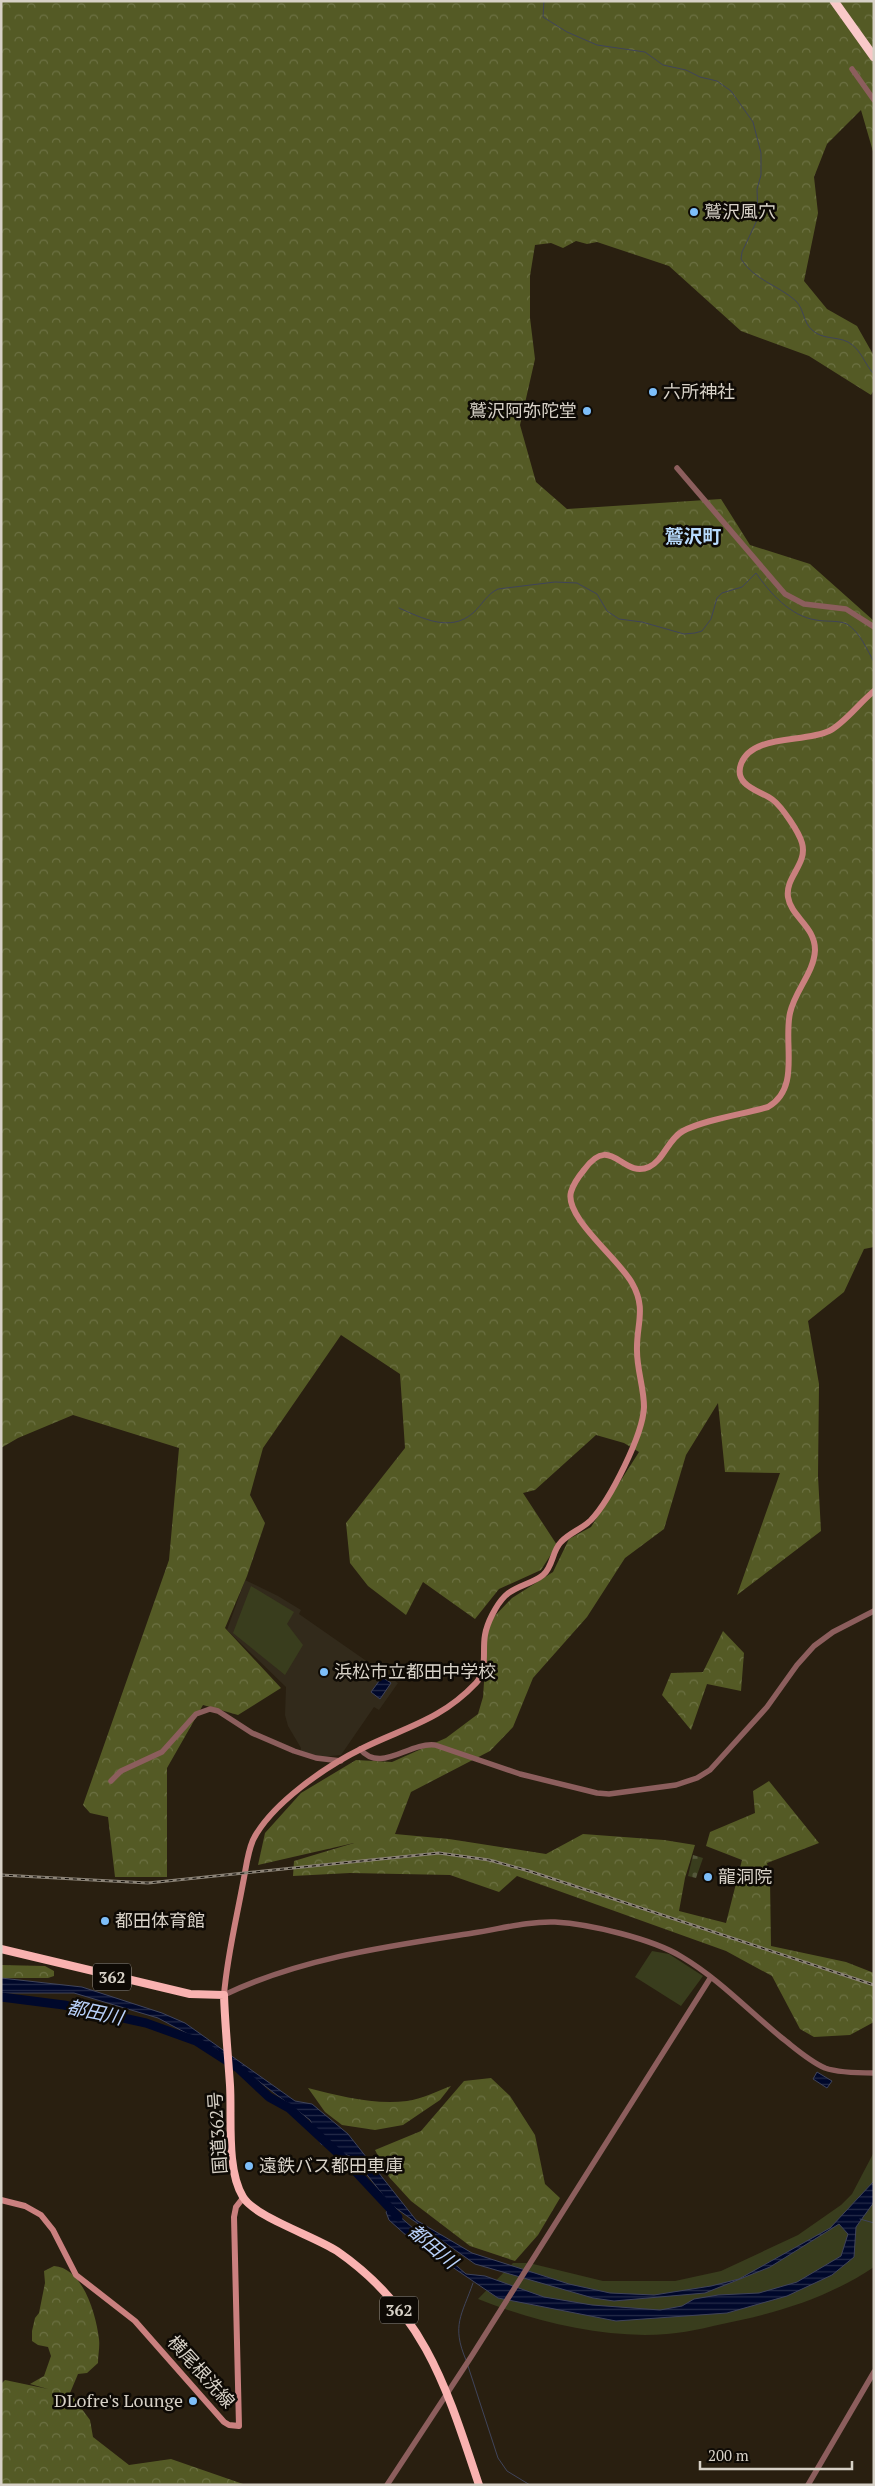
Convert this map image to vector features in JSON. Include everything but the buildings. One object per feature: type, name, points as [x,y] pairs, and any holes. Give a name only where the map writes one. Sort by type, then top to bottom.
[{"type":"highway","points":[[834,1],[874,57]]},
{"type":"highway","name":"362","points":[[1,1950],[190,1994],[224,1995]]},
{"type":"highway","name":"国道362号","points":[[224,1995],[233,2170],[243,2198]]},
{"type":"highway","name":"362","points":[[243,2198],[253,2208],[268,2217],[308,2235],[337,2251],[385,2292],[416,2331],[432,2358],[448,2392],[479,2485]]},
{"type":"main road","points":[[224,1995],[226,1966],[246,1865],[254,1838],[266,1820],[287,1798],[341,1761],[360,1749],[431,1719],[454,1704],[480,1680],[483,1674],[486,1628],[505,1596],[545,1574],[557,1545],[592,1518],[603,1504],[637,1439],[644,1409],[637,1346],[641,1307],[633,1285],[614,1258],[580,1222],[571,1207],[571,1193],[580,1174],[591,1160],[603,1154],[611,1155],[631,1168],[642,1169],[652,1166],[681,1131],[768,1107],[776,1102],[784,1091],[788,1072],[790,1014],[795,997],[811,968],[815,949],[809,928],[793,909],[788,897],[790,882],[799,868],[803,856],[802,843],[784,812],[772,799],[746,784],[740,775],[740,765],[747,754],[756,748],[775,741],[816,736],[831,730],[874,690]]},
{"type":"main road","name":"横尾根洗線","points":[[1,2200],[25,2206],[41,2215],[53,2230],[76,2275],[86,2285],[135,2321],[224,2422],[239,2426],[234,2217],[236,2207],[243,2198]]},
{"type":"street","points":[[852,69],[874,100]]},
{"type":"street","points":[[677,468],[785,594],[804,604],[846,610],[874,627]]},
{"type":"street","points":[[360,1749],[371,1758],[378,1760],[387,1759],[425,1744],[435,1745],[520,1774],[598,1793],[609,1794],[676,1785],[697,1778],[722,1760],[767,1707],[797,1665],[814,1646],[833,1632],[874,1611]]},
{"type":"street","points":[[112,1781],[121,1771],[162,1752],[196,1714],[210,1709],[218,1711],[252,1733],[300,1753],[341,1761]]},
{"type":"street","points":[[224,1995],[279,1972],[401,1944],[553,1922],[575,1924],[653,1944],[682,1957],[711,1977],[769,2028],[816,2063],[837,2070],[874,2073]]},
{"type":"street","points":[[387,2485],[464,2368],[711,1977]]},
{"type":"street","points":[[808,2485],[874,2372]]},
{"type":"shaded area","points":[[245,1580],[301,1610],[299,1614],[398,1683],[379,1710],[374,1707],[341,1755],[321,1757],[300,1753],[301,1748],[288,1726],[285,1715],[286,1687],[227,1630]]},
{"type":"green space","points":[[1,1],[874,1],[874,155],[861,110],[827,144],[814,177],[818,213],[804,281],[827,309],[857,326],[874,356],[874,390],[871,395],[809,356],[741,331],[669,266],[597,242],[587,244],[576,241],[563,248],[551,243],[535,245],[530,276],[530,318],[535,359],[520,425],[536,482],[567,509],[721,499],[750,545],[810,564],[874,621],[874,1247],[864,1249],[844,1292],[808,1321],[819,1384],[818,1476],[821,1531],[737,1595],[780,1473],[725,1472],[718,1403],[686,1455],[664,1529],[625,1558],[587,1617],[533,1678],[513,1727],[490,1751],[411,1792],[395,1834],[449,1839],[546,1854],[583,1834],[664,1840],[695,1845],[685,1878],[679,1911],[726,1923],[742,1860],[706,1846],[710,1832],[755,1813],[753,1791],[769,1781],[819,1843],[767,1863],[770,1879],[771,1946],[846,1962],[874,1973],[874,2022],[850,2035],[814,2037],[800,2029],[772,1976],[726,1951],[517,1876],[499,1892],[450,1875],[350,1873],[293,1876],[294,1861],[354,1843],[258,1865],[265,1833],[301,1793],[356,1760],[392,1762],[446,1738],[478,1714],[483,1697],[488,1623],[512,1598],[553,1572],[569,1539],[591,1527],[639,1452],[624,1443],[596,1435],[535,1490],[523,1493],[557,1545],[541,1570],[499,1589],[475,1619],[423,1582],[406,1615],[368,1586],[350,1563],[346,1523],[405,1448],[400,1374],[341,1335],[263,1448],[250,1495],[265,1523],[247,1576],[225,1628],[281,1688],[238,1715],[203,1705],[167,1768],[167,1877],[115,1877],[108,1817],[90,1813],[83,1805],[169,1560],[179,1448],[73,1415],[18,1438],[1,1448]]},
{"type":"green space","points":[[251,1586],[294,1612],[287,1624],[303,1645],[285,1675],[233,1633]]},
{"type":"green space","points":[[723,1631],[744,1653],[741,1691],[707,1684],[691,1730],[662,1695],[671,1673],[703,1672]]},
{"type":"green space","points":[[693,1855],[703,1858],[696,1878],[688,1876]]},
{"type":"green space","points":[[652,1951],[669,1954],[703,1976],[681,2006],[635,1977]]},
{"type":"green space","points":[[1,1965],[45,1966],[54,1971],[54,1976],[48,1978],[1,1978]]},
{"type":"green space","points":[[491,2078],[510,2096],[535,2135],[545,2184],[560,2198],[538,2235],[515,2261],[470,2246],[411,2201],[389,2177],[375,2150],[421,2131],[464,2081]]},
{"type":"green space","points":[[451,2086],[440,2100],[403,2125],[375,2130],[342,2125],[325,2112],[308,2088],[357,2099],[395,2102],[418,2099]]},
{"type":"green space","points":[[874,2152],[874,2267],[859,2277],[810,2300],[758,2316],[704,2328],[676,2333],[643,2335],[595,2331],[547,2322],[478,2299],[513,2263],[529,2263],[603,2281],[675,2281],[721,2271],[798,2235],[841,2205],[852,2194]]},
{"type":"green space","points":[[54,2266],[64,2269],[80,2283],[95,2317],[99,2342],[98,2363],[87,2373],[78,2374],[70,2393],[90,2420],[93,2437],[129,2465],[171,2459],[246,2485],[1,2485],[1,2384],[5,2380],[48,2389],[30,2384],[44,2376],[51,2356],[48,2347],[38,2345],[32,2341],[32,2331],[35,2318],[39,2313],[45,2283],[44,2271]]},
{"type":"water","points":[[382,1677],[391,1683],[380,1699],[371,1692]]},
{"type":"water","points":[[1,1978],[82,1987],[162,2013],[185,2023],[295,2101],[312,2104],[348,2134],[416,2220],[472,2253],[569,2284],[610,2293],[654,2295],[711,2286],[739,2279],[830,2228],[874,2181],[874,2202],[856,2227],[854,2257],[832,2275],[787,2296],[727,2313],[616,2321],[498,2298],[408,2237],[389,2220],[386,2212],[391,2209],[466,2274],[485,2276],[544,2297],[592,2305],[660,2310],[682,2306],[694,2299],[718,2295],[759,2293],[797,2282],[841,2256],[848,2234],[839,2224],[770,2267],[705,2293],[614,2301],[593,2298],[475,2264],[390,2204],[354,2158],[321,2144],[310,2120],[216,2049],[158,2018],[74,1993],[1,1993]]},
{"type":"water","points":[[817,2072],[832,2081],[827,2088],[813,2079]]},
{"type":"waterway","points":[[544,1],[543,17],[567,32],[597,45],[645,52],[663,65],[686,70],[700,77],[717,81],[731,91],[753,122],[761,153],[761,175],[757,189],[758,218],[742,252],[741,259],[759,277],[796,301],[812,330],[825,337],[843,340],[853,345],[874,374]]},
{"type":"waterway","points":[[399,608],[436,622],[455,622],[473,613],[498,589],[555,582],[577,583],[597,594],[607,611],[619,619],[642,622],[684,634],[695,633],[702,631],[711,619],[717,598],[722,593],[742,587],[756,573],[774,596],[789,609],[807,618],[843,623],[852,627],[874,662]]},
{"type":"waterway","name":"都田川","points":[[1,1997],[64,2005],[146,2023],[196,2041],[238,2068],[269,2097],[289,2108],[342,2157],[398,2217]]},
{"type":"waterway","points":[[860,2219],[874,2223]]},
{"type":"waterway","points":[[466,2360],[459,2338],[459,2329],[462,2312],[473,2283]]},
{"type":"waterway","points":[[468,2366],[498,2458],[507,2471],[530,2485]]},
{"type":"railway","points":[[1,1875],[148,1883],[439,1853],[489,1860],[529,1871],[874,1985]]},
{"type":"place","name":"鷲沢風穴","points":[[694,212]]},
{"type":"place","name":"六所神社","points":[[653,392]]},
{"type":"place","name":"鷲沢阿弥陀堂","points":[[587,411]]},
{"type":"place","name":"浜松市立都田中学校","points":[[324,1672]]},
{"type":"place","name":"龍洞院","points":[[708,1877]]},
{"type":"place","name":"都田体育館","points":[[105,1921]]},
{"type":"place","name":"遠鉄バス都田車庫","points":[[249,2166]]},
{"type":"place","name":"DLofre's Lounge","points":[[193,2401]]},
{"type":"district","name":"鷲沢町","points":[[693,536]]}]
